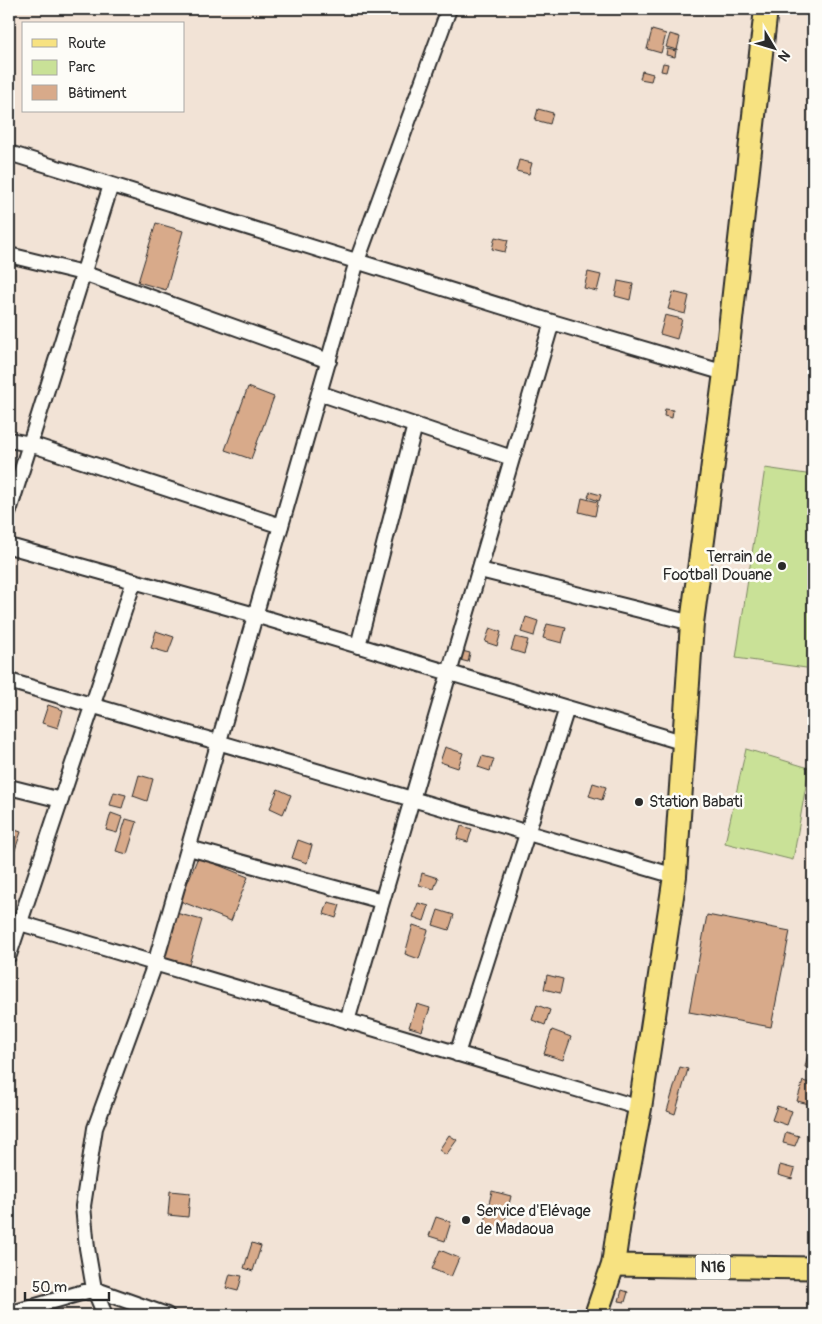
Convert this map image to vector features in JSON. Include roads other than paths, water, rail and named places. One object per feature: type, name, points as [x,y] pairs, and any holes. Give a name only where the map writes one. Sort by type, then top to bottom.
[{"type":"highway","points":[[596,1315],[613,1265],[621,1209],[640,1108],[675,876],[692,623],[724,373],[766,9]]},
{"type":"main road","name":"N16","points":[[613,1265],[813,1268]]},
{"type":"street","points":[[105,1315],[94,1289],[87,1248],[83,1206],[95,1128],[155,964],[357,261],[449,9]]},
{"type":"street","points":[[9,153],[552,322],[724,373]]},
{"type":"street","points":[[9,511],[111,185]]},
{"type":"street","points":[[9,255],[83,273],[329,361]]},
{"type":"street","points":[[347,1021],[552,322]]},
{"type":"street","points":[[319,393],[512,458]]},
{"type":"street","points":[[358,646],[415,425]]},
{"type":"street","points":[[9,440],[30,444],[281,526]]},
{"type":"street","points":[[9,546],[255,615],[685,743]]},
{"type":"street","points":[[480,570],[692,623]]},
{"type":"street","points":[[9,955],[14,923],[61,800],[134,582]]},
{"type":"street","points":[[9,681],[675,876]]},
{"type":"street","points":[[458,1054],[567,708]]},
{"type":"street","points":[[9,787],[61,800]]},
{"type":"street","points":[[189,848],[382,901]]},
{"type":"street","points":[[14,923],[640,1108]]},
{"type":"street","points":[[9,1314],[94,1289],[167,1315]]},
{"type":"place","name":"Terrain de Football Douane","points":[[782,566]]},
{"type":"place","name":"Station Babati","points":[[639,802]]},
{"type":"place","name":"Service d'Elévage de Madaoua","points":[[466,1220]]}]
